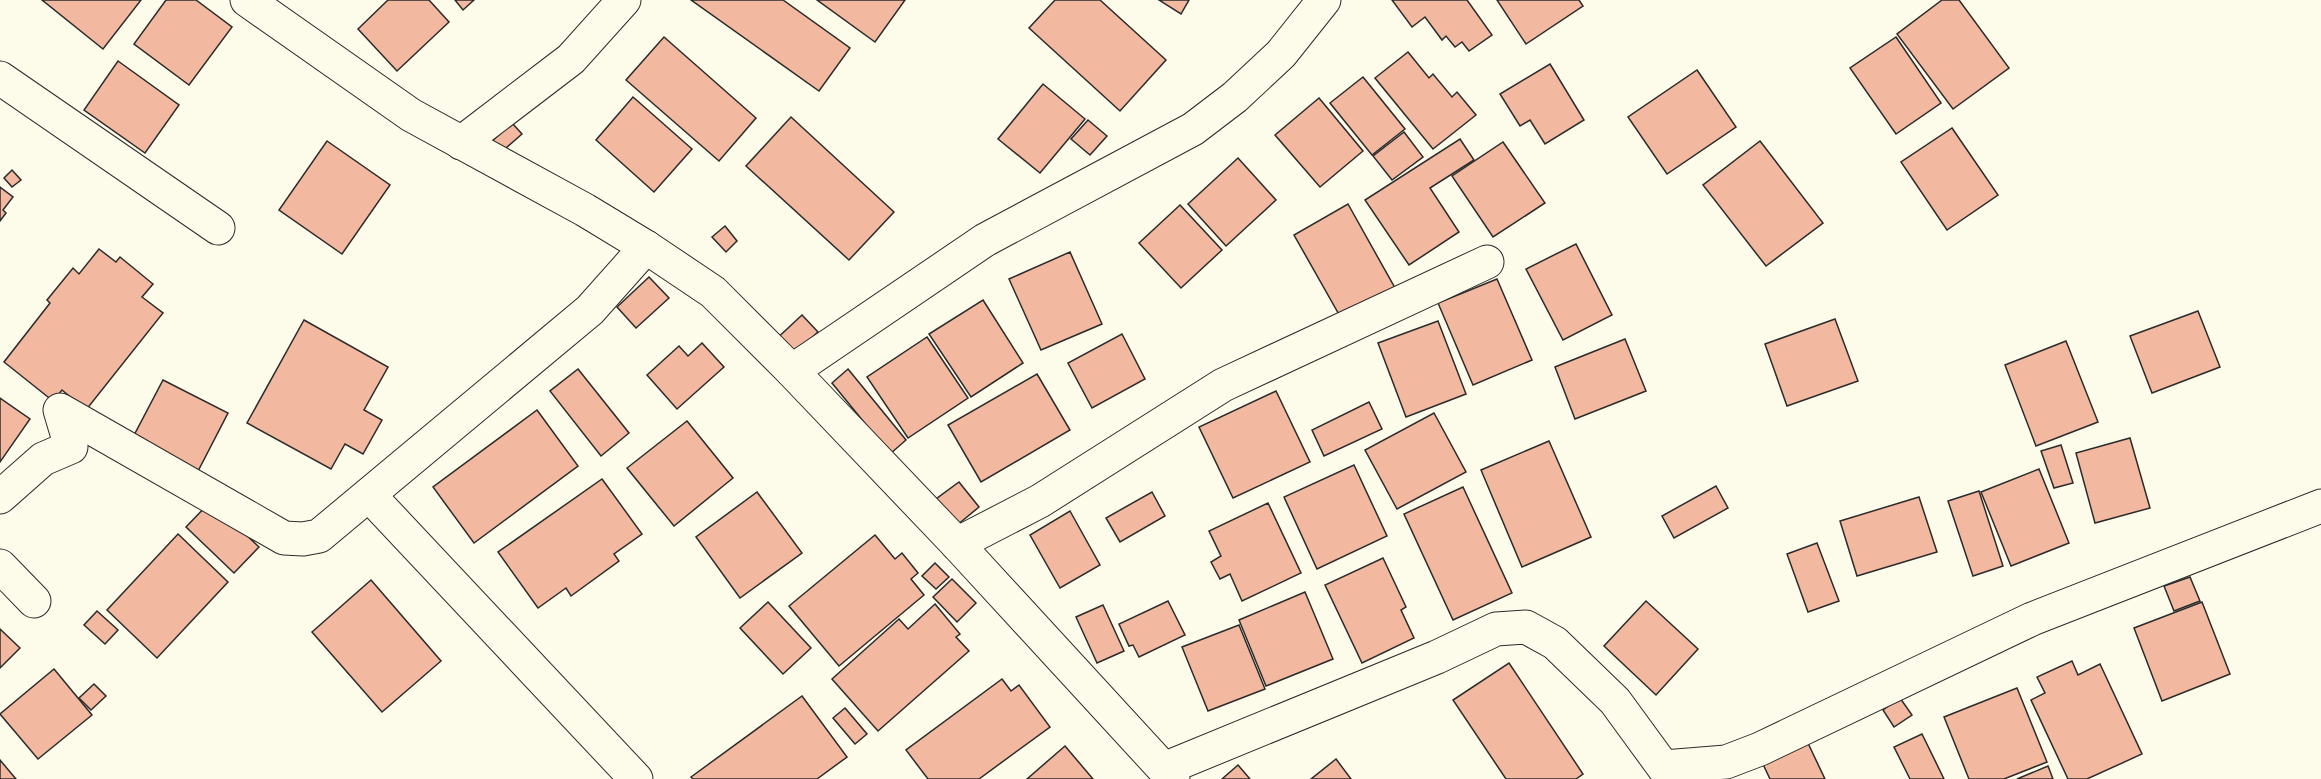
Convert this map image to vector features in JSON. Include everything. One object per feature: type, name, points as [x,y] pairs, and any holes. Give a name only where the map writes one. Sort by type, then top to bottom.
[{"type":"street","points":[[247,0],[411,115],[585,210],[713,292],[792,370],[957,544],[1168,774],[1496,629],[1526,627],[1555,643],[1616,701],[1668,773],[1726,762],[1760,749],[2032,619],[2321,506]]},
{"type":"street","points":[[461,143],[571,59],[624,0]]},
{"type":"street","points":[[792,370],[985,240],[1193,129],[1235,97],[1281,54],[1324,0]]},
{"type":"street","points":[[0,78],[218,228]]},
{"type":"street","points":[[0,497],[44,459],[71,447],[60,410],[284,538],[303,539],[319,536],[590,310],[646,247]]},
{"type":"street","points":[[957,544],[1040,501],[1223,385],[1487,262]]},
{"type":"street","points":[[369,495],[636,779]]},
{"type":"street","points":[[0,566],[34,602]]},
{"type":"building","points":[[42,0],[141,0],[103,49]]},
{"type":"building","points":[[166,0],[196,0],[232,27],[189,85],[134,44]]},
{"type":"building","points":[[388,0],[429,0],[449,22],[397,71],[358,29]]},
{"type":"building","points":[[455,0],[474,0],[463,10]]},
{"type":"building","points":[[691,0],[783,0],[850,48],[819,91]]},
{"type":"building","points":[[817,0],[905,0],[875,42]]},
{"type":"building","points":[[1055,0],[1100,0],[1166,60],[1120,111],[1029,28]]},
{"type":"building","points":[[1159,0],[1189,0],[1181,14]]},
{"type":"building","points":[[1392,0],[1467,0],[1492,35],[1469,51],[1462,42],[1455,47],[1446,36],[1442,40],[1425,17],[1412,27]]},
{"type":"building","points":[[1497,0],[1579,0],[1583,6],[1526,44]]},
{"type":"building","points":[[1942,0],[1959,0],[2009,68],[1953,109],[1897,34]]},
{"type":"building","points":[[664,37],[756,118],[719,161],[626,80]]},
{"type":"building","points":[[1896,37],[1941,103],[1896,134],[1850,68]]},
{"type":"building","points":[[1408,52],[1429,78],[1433,74],[1452,97],[1457,92],[1476,115],[1433,149],[1375,78]]},
{"type":"building","points":[[118,61],[179,105],[145,153],[84,110]]},
{"type":"building","points":[[1550,64],[1584,120],[1545,144],[1530,120],[1520,126],[1500,94]]},
{"type":"building","points":[[1697,70],[1736,127],[1667,174],[1628,117]]},
{"type":"building","points":[[1363,77],[1405,129],[1372,155],[1330,103]]},
{"type":"building","points":[[1043,84],[1085,119],[1040,173],[998,139]]},
{"type":"building","points":[[633,97],[692,149],[654,192],[596,140]]},
{"type":"building","points":[[1319,98],[1363,151],[1320,187],[1275,135]]},
{"type":"building","points":[[791,117],[894,212],[849,260],[746,166]]},
{"type":"building","points":[[1088,120],[1107,136],[1090,155],[1071,139]]},
{"type":"building","points":[[512,123],[522,134],[498,155],[489,144]]},
{"type":"building","points":[[1952,128],[1998,195],[1947,230],[1901,162]]},
{"type":"building","points":[[1404,132],[1423,157],[1392,180],[1373,156]]},
{"type":"building","points":[[1460,139],[1474,160],[1430,188],[1459,232],[1409,265],[1365,200]]},
{"type":"building","points":[[327,141],[390,185],[342,254],[279,210]]},
{"type":"building","points":[[1760,141],[1823,223],[1766,266],[1703,185]]},
{"type":"building","points":[[1503,142],[1545,203],[1493,237],[1452,176]]},
{"type":"building","points":[[1238,158],[1276,200],[1226,246],[1188,204]]},
{"type":"building","points":[[12,170],[21,180],[12,187],[4,178]]},
{"type":"building","points":[[0,187],[13,197],[3,210],[6,213],[0,221]]},
{"type":"building","points":[[1348,204],[1395,288],[1341,318],[1294,235]]},
{"type":"building","points":[[1180,205],[1222,250],[1181,288],[1139,243]]},
{"type":"building","points":[[725,226],[737,241],[726,252],[712,237]]},
{"type":"building","points":[[1576,244],[1612,315],[1563,340],[1526,269]]},
{"type":"building","points":[[99,249],[116,262],[120,257],[153,284],[142,297],[163,313],[86,410],[62,390],[53,401],[4,362],[50,303],[47,300],[73,268],[79,274]]},
{"type":"building","points":[[1070,252],[1102,324],[1041,350],[1009,279]]},
{"type":"building","points":[[649,277],[669,298],[636,328],[617,307]]},
{"type":"building","points":[[1497,279],[1532,360],[1473,385],[1438,303]]},
{"type":"building","points":[[983,300],[1023,363],[971,397],[929,334]]},
{"type":"building","points":[[2198,311],[2220,367],[2152,393],[2130,336]]},
{"type":"building","points":[[802,315],[818,332],[788,359],[772,343]]},
{"type":"building","points":[[1835,319],[1858,381],[1787,406],[1765,344]]},
{"type":"building","points":[[304,320],[388,367],[364,410],[382,420],[363,454],[345,444],[331,469],[247,423]]},
{"type":"building","points":[[1438,321],[1466,394],[1406,417],[1378,343]]},
{"type":"building","points":[[1122,334],[1145,379],[1092,408],[1068,363]]},
{"type":"building","points":[[927,337],[968,398],[908,438],[867,377]]},
{"type":"building","points":[[1625,339],[1646,391],[1575,419],[1555,367]]},
{"type":"building","points":[[2066,341],[2098,422],[2036,446],[2005,365]]},
{"type":"building","points":[[702,343],[724,367],[677,409],[647,375],[679,346],[688,356]]},
{"type":"building","points":[[578,369],[629,433],[601,456],[550,391]]},
{"type":"building","points":[[848,369],[906,440],[890,454],[832,383]]},
{"type":"building","points":[[1037,374],[1070,430],[981,482],[948,425]]},
{"type":"building","points":[[163,380],[228,413],[196,475],[131,441]]},
{"type":"building","points":[[1276,391],[1310,462],[1233,498],[1199,427]]},
{"type":"building","points":[[0,398],[30,419],[0,462]]},
{"type":"building","points":[[1369,402],[1382,429],[1324,456],[1312,430]]},
{"type":"building","points":[[537,410],[578,466],[474,543],[433,487]]},
{"type":"building","points":[[1434,413],[1466,472],[1397,509],[1365,450]]},
{"type":"building","points":[[687,421],[733,478],[674,526],[627,468]]},
{"type":"building","points":[[2130,438],[2150,508],[2095,523],[2076,453]]},
{"type":"building","points":[[1549,441],[1591,537],[1522,567],[1481,470]]},
{"type":"building","points":[[2061,445],[2073,483],[2054,488],[2041,451]]},
{"type":"building","points":[[1354,465],[1387,536],[1317,569],[1284,497]]},
{"type":"building","points":[[2039,469],[2069,543],[2011,566],[1981,492]]},
{"type":"building","points":[[602,479],[642,534],[614,554],[619,561],[571,596],[566,588],[538,608],[498,552]]},
{"type":"building","points":[[959,482],[979,507],[956,526],[936,499]]},
{"type":"building","points":[[1716,486],[1728,508],[1674,538],[1662,516]]},
{"type":"building","points":[[1463,487],[1512,593],[1453,620],[1404,514]]},
{"type":"building","points":[[1979,491],[2003,566],[1973,576],[1948,501]]},
{"type":"building","points":[[757,492],[802,553],[740,598],[696,537]]},
{"type":"building","points":[[1152,492],[1165,516],[1120,542],[1106,518]]},
{"type":"building","points":[[1919,497],[1937,552],[1857,576],[1840,521]]},
{"type":"building","points":[[211,501],[259,547],[234,573],[186,527]]},
{"type":"building","points":[[1268,503],[1301,573],[1242,601],[1230,574],[1220,579],[1211,562],[1221,556],[1209,531]]},
{"type":"building","points":[[1070,511],[1100,565],[1060,588],[1030,535]]},
{"type":"building","points":[[178,534],[228,582],[157,658],[107,610]]},
{"type":"building","points":[[875,535],[895,559],[902,553],[918,573],[911,579],[924,595],[839,666],[789,606]]},
{"type":"building","points":[[1817,543],[1839,601],[1808,612],[1787,554]]},
{"type":"building","points":[[1383,558],[1406,607],[1401,610],[1414,638],[1362,663],[1325,585]]},
{"type":"building","points":[[935,563],[949,577],[936,589],[922,576]]},
{"type":"building","points":[[2190,577],[2200,601],[2174,611],[2164,586]]},
{"type":"building","points":[[952,579],[976,603],[957,622],[933,597]]},
{"type":"building","points":[[371,580],[441,661],[382,712],[312,632]]},
{"type":"building","points":[[1305,592],[1333,659],[1266,686],[1239,620]]},
{"type":"building","points":[[1168,601],[1185,635],[1139,657],[1133,645],[1129,646],[1119,624]]},
{"type":"building","points":[[1646,601],[1698,649],[1656,695],[1604,646]]},
{"type":"building","points":[[768,602],[811,648],[783,674],[740,628]]},
{"type":"building","points":[[2202,602],[2230,674],[2162,701],[2134,628]]},
{"type":"building","points":[[935,604],[960,634],[956,637],[969,651],[878,731],[832,679],[899,619],[908,629]]},
{"type":"building","points":[[1103,605],[1124,651],[1097,663],[1076,617]]},
{"type":"building","points":[[97,611],[118,630],[105,644],[84,625]]},
{"type":"building","points":[[1239,625],[1265,689],[1208,711],[1182,647]]},
{"type":"building","points":[[0,629],[20,648],[0,668]]},
{"type":"building","points":[[2072,661],[2078,675],[2100,664],[2142,754],[2087,779],[2068,779],[2031,700],[2045,693],[2037,677]]},
{"type":"building","points":[[1509,663],[1583,774],[1576,779],[1506,779],[1453,700]]},
{"type":"building","points":[[54,669],[92,715],[38,759],[0,714]]},
{"type":"building","points":[[1002,679],[1011,691],[1019,685],[1050,727],[979,779],[928,779],[906,750]]},
{"type":"building","points":[[94,684],[106,696],[91,710],[79,698]]},
{"type":"building","points":[[2017,688],[2047,762],[2004,779],[1969,779],[1944,717]]},
{"type":"building","points":[[802,696],[847,757],[817,779],[693,779],[691,777]]},
{"type":"building","points":[[1900,698],[1912,715],[1894,727],[1883,710]]},
{"type":"building","points":[[845,708],[867,734],[855,744],[833,718]]},
{"type":"building","points":[[1922,734],[1944,779],[1910,779],[1894,747]]},
{"type":"building","points":[[1806,739],[1825,779],[1770,779],[1761,760]]},
{"type":"building","points":[[1065,746],[1093,779],[1027,779]]},
{"type":"building","points":[[1336,759],[1351,779],[1311,779]]},
{"type":"building","points":[[0,760],[16,779],[0,779]]},
{"type":"building","points":[[1238,765],[1250,779],[1222,779]]},
{"type":"building","points":[[2048,766],[2053,779],[2017,779]]}]
